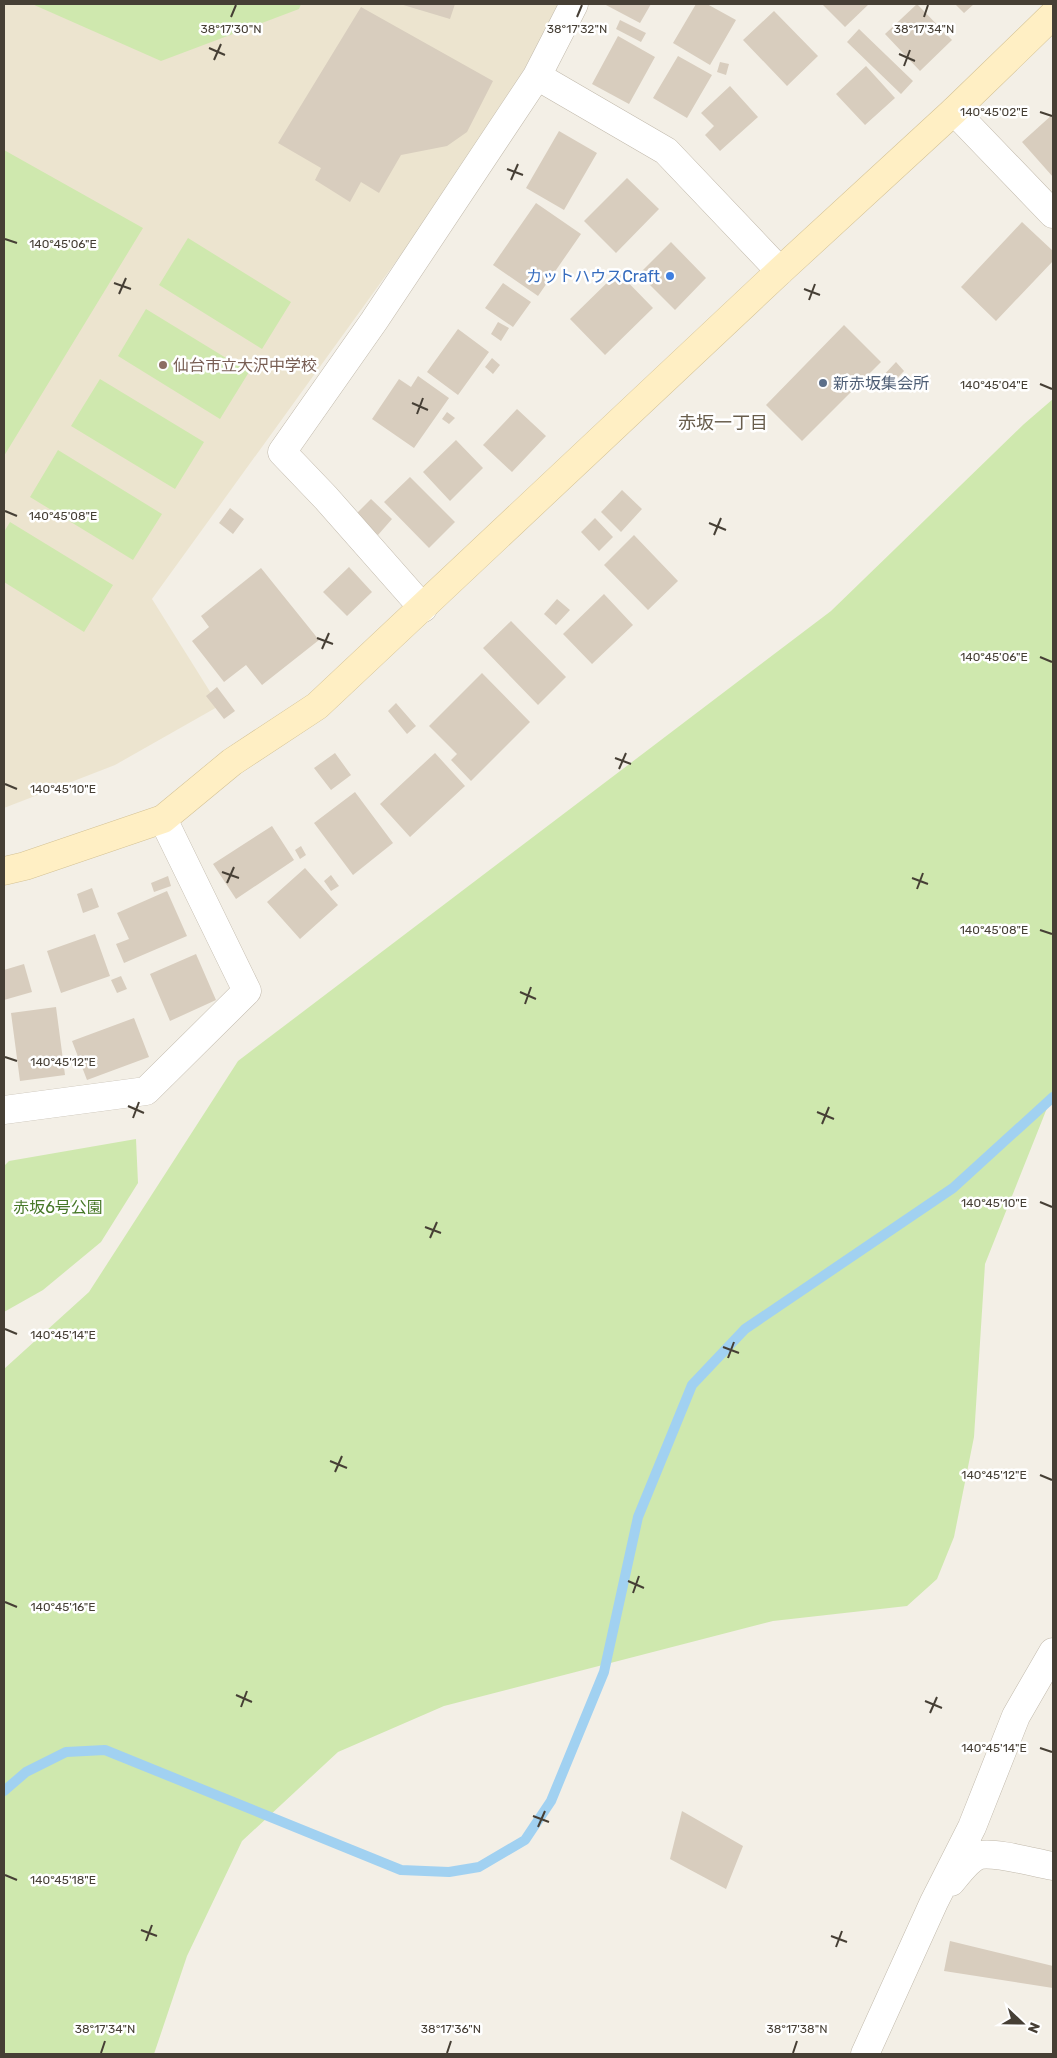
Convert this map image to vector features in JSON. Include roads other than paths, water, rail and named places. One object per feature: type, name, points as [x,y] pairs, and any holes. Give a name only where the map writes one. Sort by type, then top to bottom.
[{"type":"street","points":[[423,608],[326,498],[282,452],[374,320],[537,76],[574,4]]},
{"type":"street","points":[[4,871],[25,866],[163,819],[232,762],[317,706],[780,271],[954,112],[1053,15]]},
{"type":"street","points":[[537,76],[666,151],[780,271]]},
{"type":"street","points":[[954,112],[1053,214]]},
{"type":"street","points":[[4,1110],[146,1091],[247,991],[163,819]]},
{"type":"street","points":[[865,2054],[934,1902],[972,1826],[1016,1716],[1053,1652]]},
{"type":"street","points":[[934,1902],[966,1865],[978,1855],[1003,1857],[1053,1866]]},
{"type":"waterway","points":[[4,1791],[26,1772],[66,1752],[105,1750],[401,1870],[449,1872],[479,1867],[525,1840],[551,1801],[604,1672],[638,1517],[692,1385],[745,1329],[953,1188],[1053,1097]]},
{"type":"place","name":"カットハウスCraft","points":[[670,276]]},
{"type":"place","name":"仙台市立大沢中学校","points":[[163,365]]},
{"type":"place","name":"新赤坂集会所","points":[[823,383]]},
{"type":"district","name":"赤坂一丁目","points":[[723,423]]},
{"type":"park label","name":"赤坂6号公園","points":[[58,1207]]}]
